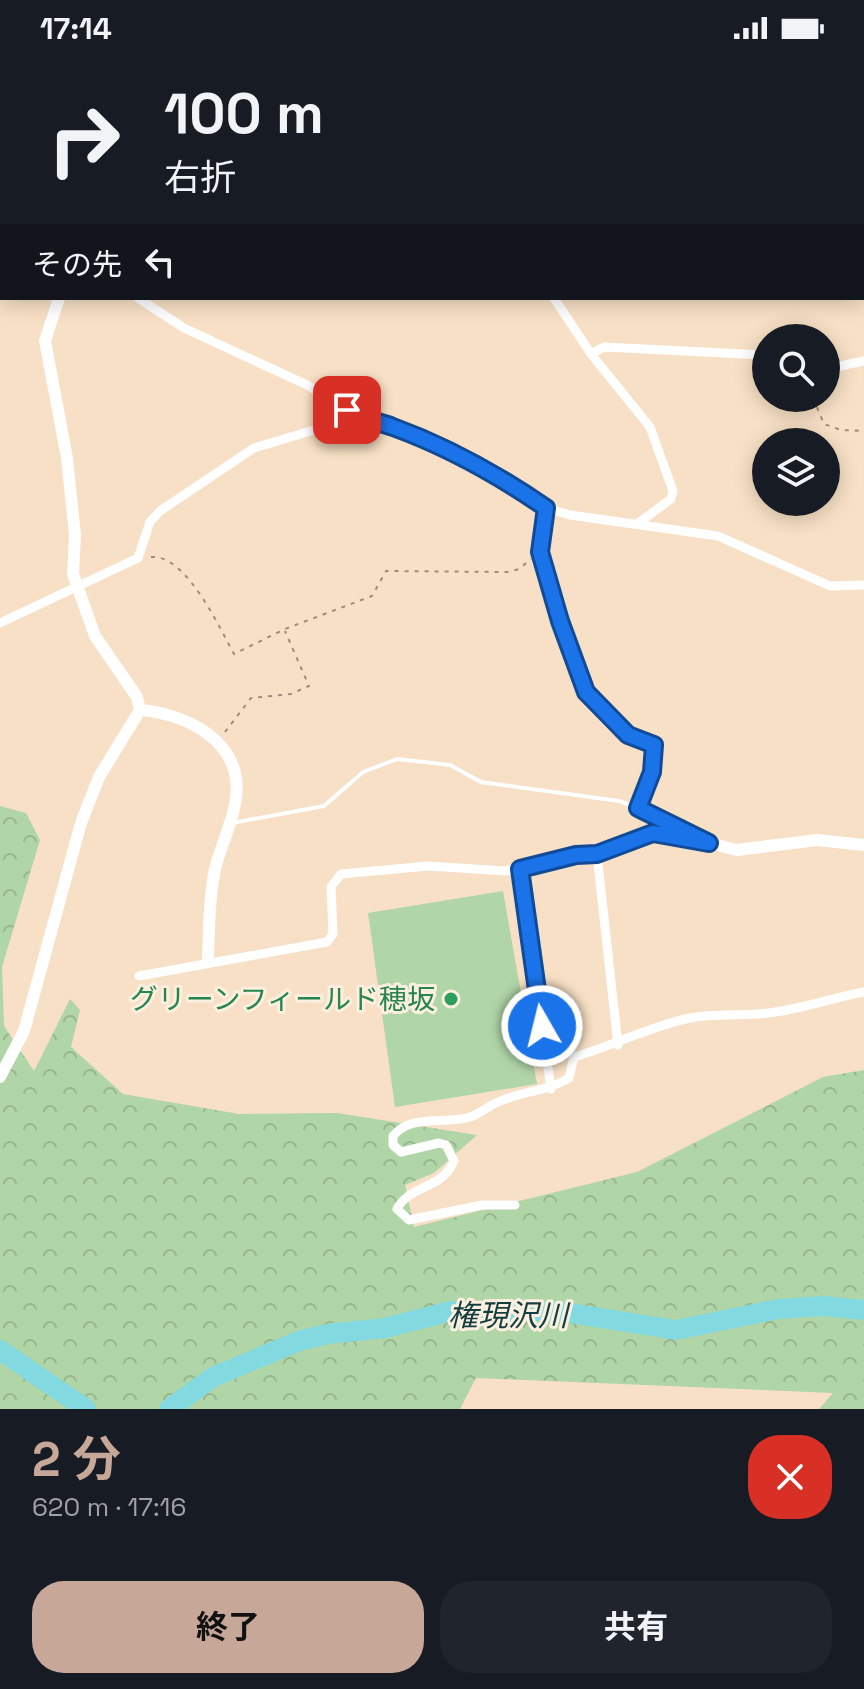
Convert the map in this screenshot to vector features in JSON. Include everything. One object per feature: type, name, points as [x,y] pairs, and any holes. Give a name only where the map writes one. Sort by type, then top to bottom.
[{"type":"street","points":[[0,1077],[24,1031],[81,823],[99,777],[140,710],[137,697],[95,636],[77,589],[67,458],[45,341],[58,300]]},
{"type":"street","points":[[141,300],[184,328],[296,380],[363,420],[393,427],[482,465],[546,508],[718,536],[830,586],[864,585]]},
{"type":"street","points":[[555,300],[591,354],[650,427],[658,442],[673,491],[671,499],[637,524]]},
{"type":"street","points":[[591,354],[604,347],[752,354]]},
{"type":"street","points":[[840,366],[864,361]]},
{"type":"street","points":[[0,623],[138,558],[150,522],[160,511],[254,448],[341,422],[363,420]]},
{"type":"street","points":[[546,508],[540,552],[560,621],[586,692],[628,735],[654,745],[652,772],[638,808],[709,843]]},
{"type":"street","points":[[140,710],[160,712],[217,739],[228,754],[237,794],[215,872],[208,961]]},
{"type":"street","points":[[139,976],[208,961],[327,942],[333,934],[331,887],[341,874],[428,866],[520,869],[576,855],[597,854],[653,833],[737,850],[817,840],[864,845]]},
{"type":"street","points":[[597,854],[618,1045]]},
{"type":"street","points":[[520,869],[551,1089]]},
{"type":"street","points":[[515,1205],[482,1205],[409,1220],[401,1216],[397,1209],[400,1202],[439,1182],[450,1172],[454,1161],[446,1145],[439,1143],[401,1152],[393,1145],[393,1136],[399,1128],[414,1123],[469,1118],[498,1102],[551,1089],[569,1078],[574,1057],[618,1045],[690,1018],[767,1013],[864,992]]},
{"type":"lane","points":[[229,823],[324,806],[373,765],[406,758],[450,765],[481,782],[619,801],[638,808]]},
{"type":"path","points":[[819,412],[824,424],[841,430],[864,431]]},
{"type":"path","points":[[138,558],[158,556],[183,572],[234,654],[285,629],[372,596],[386,571],[507,572],[519,569],[540,552]]},
{"type":"path","points":[[217,739],[235,723],[246,701],[291,694],[309,686],[285,629]]},
{"type":"green space","points":[[0,806],[26,813],[40,840],[2,967],[4,1026],[34,1071],[70,999],[80,1010],[71,1047],[123,1094],[239,1114],[337,1113],[477,1135],[434,1173],[405,1185],[414,1227],[637,1172],[823,1077],[864,1070],[864,1409],[819,1409],[833,1393],[476,1378],[460,1409],[0,1409]]},
{"type":"green space","name":"グリーンフィールド穂坂","points":[[503,891],[537,1084],[395,1107],[368,913]]},
{"type":"waterway","name":"権現沢川","points":[[169,1409],[213,1377],[299,1341],[327,1334],[385,1328],[451,1311],[557,1311],[676,1330],[778,1309],[823,1306],[864,1310]]},
{"type":"waterway","name":"権現沢川","points":[[0,1350],[86,1409]]},
{"type":"place","name":"グリーンフィールド穂坂","points":[[451,999]]},
{"type":"route","points":[[347,410],[363,420],[393,427],[436,448],[482,465],[546,508],[540,552],[568,646],[586,692],[628,735],[654,745],[652,772],[638,808],[709,843],[653,833],[597,854],[576,855],[520,869],[542,1026]]}]
